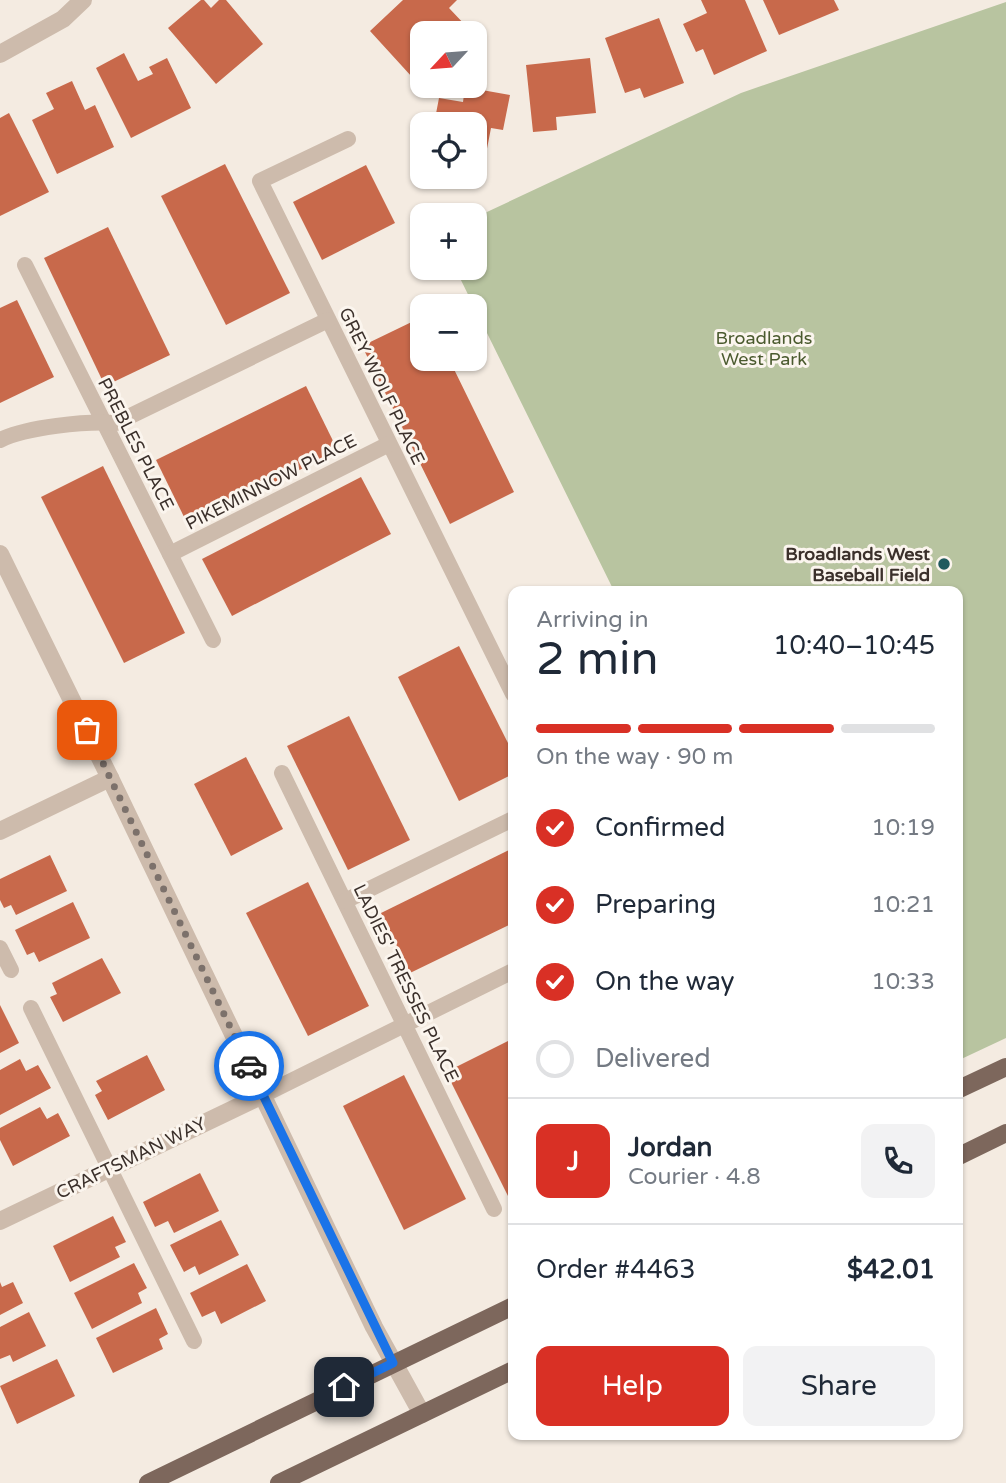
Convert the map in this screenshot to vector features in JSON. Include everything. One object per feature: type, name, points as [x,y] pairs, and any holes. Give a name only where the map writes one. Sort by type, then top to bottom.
[{"type":"main road","points":[[963,1087],[1006,1067]]},
{"type":"main road","points":[[963,1154],[1006,1133]]},
{"type":"main road","points":[[148,1483],[508,1308]]},
{"type":"main road","points":[[279,1483],[508,1372]]},
{"type":"street","points":[[0,54],[35,37],[63,19],[83,0]]},
{"type":"street","points":[[0,554],[393,1363],[422,1414]]},
{"type":"street","points":[[0,831],[110,778]]},
{"type":"street","name":"CRAFTSMAN WAY","points":[[0,1221],[263,1095]]},
{"type":"lane","name":"GREY WOLF PLACE","points":[[348,139],[260,181],[508,684]]},
{"type":"lane","name":"PREBLES PLACE","points":[[25,265],[213,640]]},
{"type":"lane","points":[[0,440],[14,433],[103,422],[116,423],[328,320]]},
{"type":"lane","name":"PIKEMINNOW PLACE","points":[[170,554],[389,444]]},
{"type":"lane","name":"LADIES' TRESSES PLACE","points":[[282,773],[494,1209]]},
{"type":"lane","points":[[345,901],[508,821]]},
{"type":"lane","points":[[0,948],[11,970]]},
{"type":"lane","points":[[263,1095],[508,973]]},
{"type":"lane","points":[[31,1008],[194,1341]]},
{"type":"green space","name":"Broadlands West Park","points":[[1006,2],[1006,1038],[963,1058],[963,586],[612,586],[487,333],[487,294],[468,294],[461,280],[487,280],[487,212],[741,93]]},
{"type":"building","points":[[201,0],[211,8],[219,0],[226,0],[263,44],[216,84],[168,28]]},
{"type":"building","points":[[403,0],[457,0],[449,8],[461,21],[410,21],[410,75],[370,31]]},
{"type":"building","points":[[701,0],[745,0],[767,51],[714,75],[703,49],[696,52],[683,24],[707,13]]},
{"type":"building","points":[[763,0],[834,0],[839,10],[779,35]]},
{"type":"building","points":[[659,18],[684,83],[644,98],[640,88],[625,93],[605,38]]},
{"type":"building","points":[[124,53],[138,81],[153,74],[149,67],[167,58],[191,108],[131,138],[96,68]]},
{"type":"building","points":[[590,58],[596,113],[556,117],[557,130],[533,132],[526,65]]},
{"type":"building","points":[[72,81],[85,110],[95,105],[114,147],[57,174],[32,120],[54,109],[46,93]]},
{"type":"building","points":[[487,91],[510,95],[503,130],[491,128],[487,149],[487,112],[436,112],[439,98],[463,102],[464,98],[487,98]]},
{"type":"building","points":[[9,113],[49,192],[0,216],[0,118]]},
{"type":"building","points":[[225,164],[290,293],[226,325],[161,196]]},
{"type":"building","points":[[366,165],[395,223],[322,260],[293,202]]},
{"type":"building","points":[[108,227],[170,355],[105,386],[44,258]]},
{"type":"building","points":[[17,300],[54,377],[0,403],[0,308]]},
{"type":"building","points":[[410,323],[410,371],[455,371],[514,492],[450,524],[362,346]]},
{"type":"building","points":[[306,386],[338,451],[188,525],[156,460]]},
{"type":"building","points":[[103,466],[185,633],[124,663],[41,497]]},
{"type":"building","points":[[361,477],[391,534],[232,616],[202,559]]},
{"type":"building","points":[[459,646],[508,743],[508,776],[459,801],[398,677]]},
{"type":"building","points":[[349,716],[410,840],[348,870],[287,746]]},
{"type":"building","points":[[246,757],[283,829],[231,856],[194,784]]},
{"type":"building","points":[[508,850],[508,925],[410,973],[381,913]]},
{"type":"building","points":[[50,855],[67,891],[16,915],[11,905],[4,908],[0,900],[0,879]]},
{"type":"building","points":[[308,882],[369,1006],[308,1036],[246,913]]},
{"type":"building","points":[[73,902],[90,938],[39,962],[34,952],[27,955],[15,930]]},
{"type":"building","points":[[102,958],[121,993],[63,1022],[50,997],[57,994],[52,983]]},
{"type":"building","points":[[0,1005],[19,1043],[0,1053]]},
{"type":"building","points":[[508,1041],[508,1196],[446,1072]]},
{"type":"building","points":[[147,1055],[165,1090],[108,1120],[95,1095],[102,1091],[96,1081]]},
{"type":"building","points":[[20,1059],[26,1071],[38,1065],[51,1088],[0,1115],[0,1070]]},
{"type":"building","points":[[404,1075],[466,1199],[404,1230],[343,1106]]},
{"type":"building","points":[[40,1107],[47,1119],[58,1113],[70,1136],[13,1166],[0,1140],[0,1128]]},
{"type":"building","points":[[200,1173],[219,1211],[174,1233],[168,1221],[155,1227],[143,1202]]},
{"type":"building","points":[[113,1216],[126,1242],[115,1247],[120,1257],[70,1282],[53,1246]]},
{"type":"building","points":[[221,1220],[239,1255],[199,1275],[195,1266],[184,1272],[170,1245]]},
{"type":"building","points":[[134,1263],[147,1288],[138,1293],[142,1303],[92,1329],[74,1293]]},
{"type":"building","points":[[247,1264],[266,1301],[221,1324],[215,1311],[202,1317],[190,1293]]},
{"type":"building","points":[[0,1282],[2,1287],[13,1282],[23,1303],[0,1315]]},
{"type":"building","points":[[156,1308],[168,1334],[159,1339],[163,1349],[113,1373],[96,1338]]},
{"type":"building","points":[[29,1312],[46,1346],[13,1362],[10,1355],[0,1359],[0,1327]]},
{"type":"building","points":[[57,1359],[75,1396],[17,1424],[0,1386]]},
{"type":"way so far","points":[[87,730],[249,1066]]},
{"type":"place","name":"Broadlands West Baseball Field","points":[[944,564]]},
{"type":"route","points":[[249,1066],[393,1363],[344,1387]]}]
